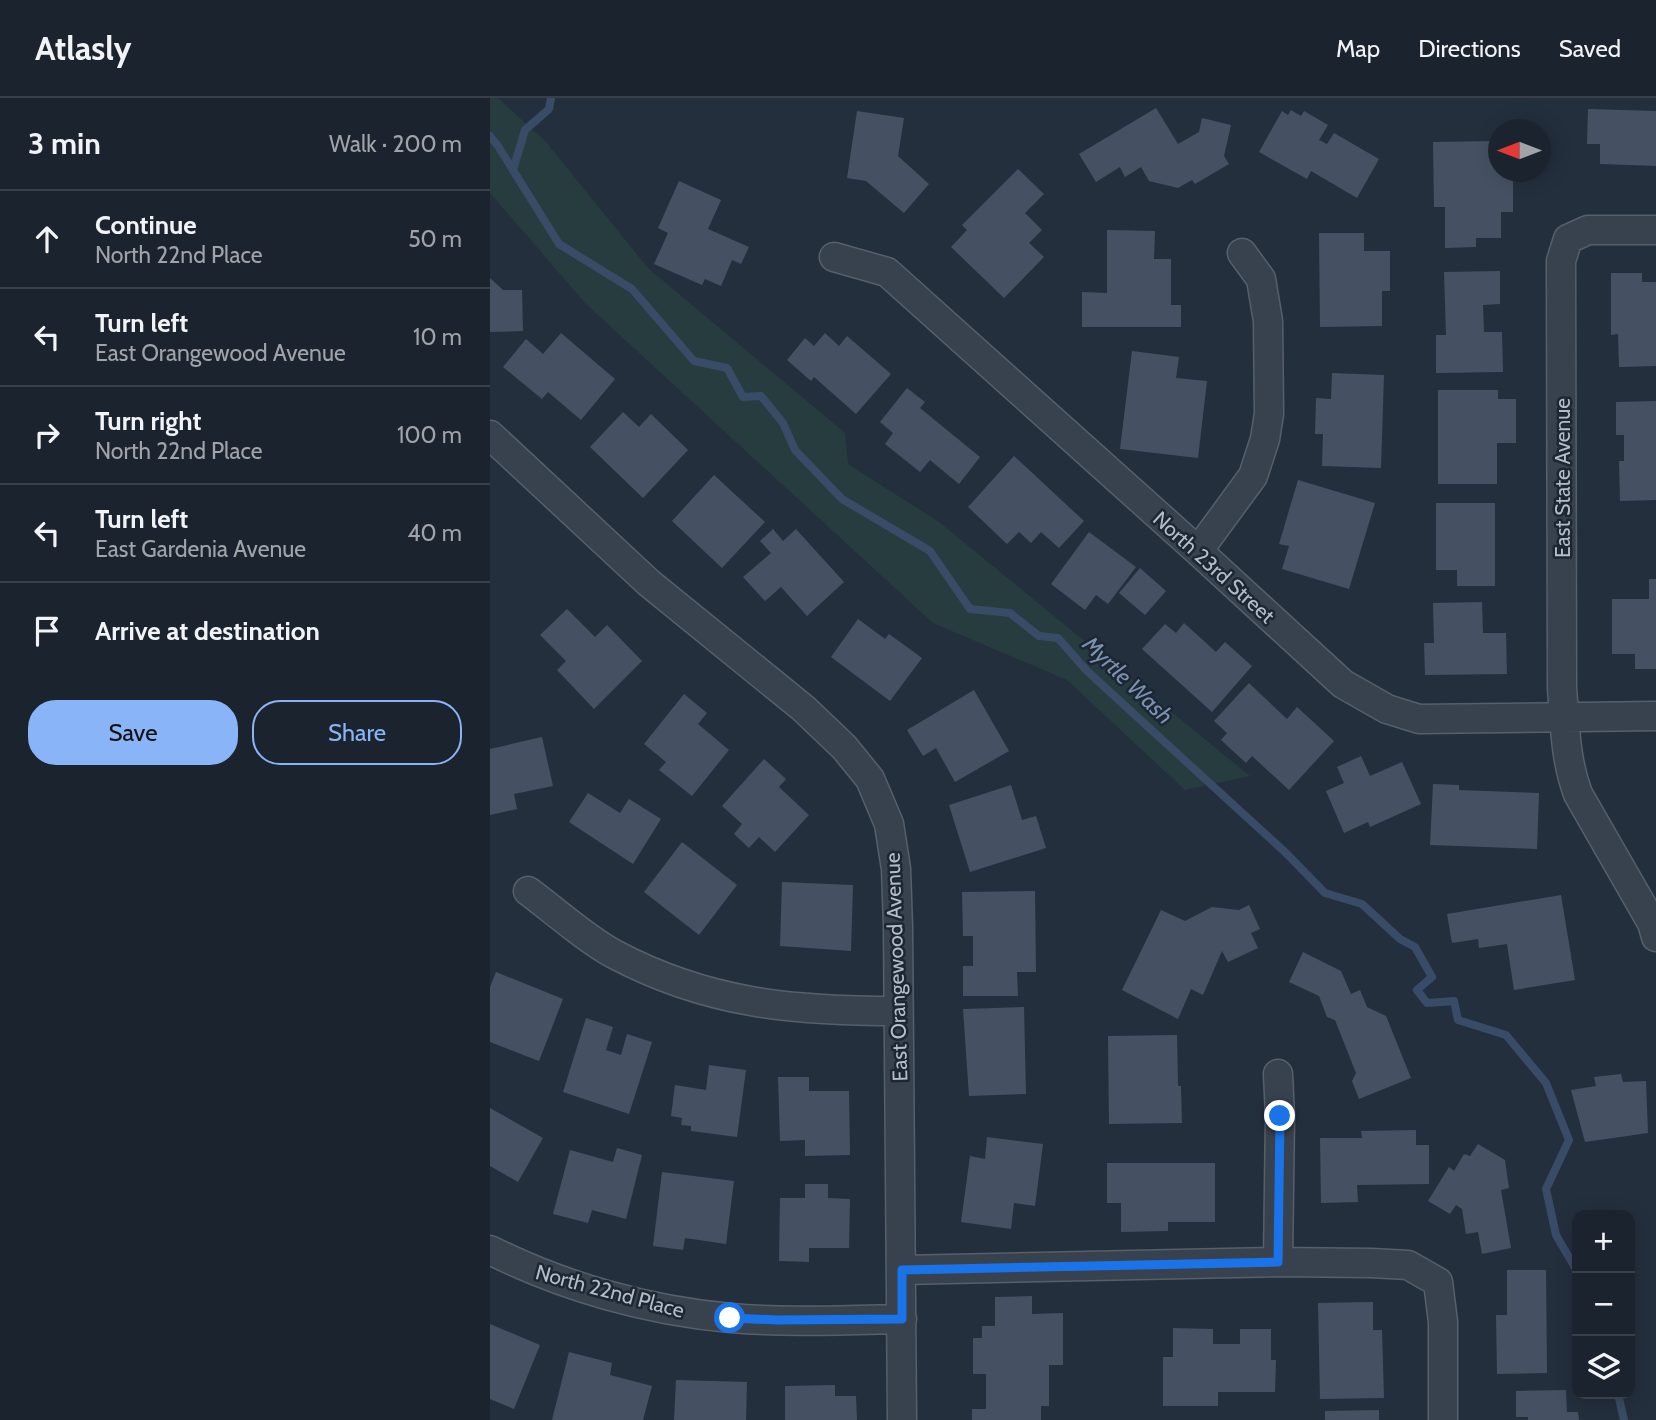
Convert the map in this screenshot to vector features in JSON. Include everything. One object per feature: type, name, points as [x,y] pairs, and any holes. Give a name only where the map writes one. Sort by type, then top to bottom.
[{"type":"street","name":"East State Avenue","points":[[1656,230],[1588,230],[1568,239],[1561,261],[1565,745],[1570,773],[1578,794],[1652,923],[1656,936]]},
{"type":"street","points":[[1198,551],[1253,476],[1265,439],[1269,414],[1268,321],[1261,279],[1242,253]]},
{"type":"street","name":"North 23rd Street","points":[[834,257],[887,272],[1343,684],[1387,709],[1419,719],[1656,716]]},
{"type":"street","name":"East Orangewood Avenue","points":[[490,435],[649,583],[803,708],[845,747],[870,779],[889,824],[896,869],[902,1420]]},
{"type":"street","points":[[528,891],[612,953],[703,991],[770,1006],[833,1011],[898,1011]]},
{"type":"street","points":[[1278,1074],[1278,1262]]},
{"type":"street","name":"North 22nd Place","points":[[490,1250],[531,1270],[614,1297],[682,1312],[777,1320],[902,1319]]},
{"type":"street","points":[[902,1270],[1278,1262],[1408,1265],[1438,1282],[1443,1322],[1443,1420]]},
{"type":"green space","points":[[490,98],[498,98],[546,142],[648,268],[845,433],[848,464],[939,522],[1250,776],[1185,790],[1067,680],[933,623],[586,304],[490,193]]},
{"type":"building","points":[[1156,108],[1178,144],[1199,132],[1202,118],[1231,125],[1224,156],[1229,164],[1195,184],[1192,180],[1178,188],[1149,181],[1141,167],[1125,177],[1120,167],[1096,182],[1079,154]]},
{"type":"building","points":[[1588,109],[1656,111],[1656,166],[1600,164],[1600,144],[1587,144]]},
{"type":"building","points":[[1291,110],[1301,116],[1304,111],[1328,125],[1319,140],[1327,144],[1334,133],[1379,159],[1357,198],[1311,171],[1307,179],[1259,152],[1282,111],[1288,115]]},
{"type":"building","points":[[857,111],[904,118],[898,156],[929,184],[904,213],[866,181],[847,178]]},
{"type":"building","points":[[1488,141],[1488,182],[1513,182],[1513,212],[1501,212],[1501,238],[1476,238],[1476,247],[1445,248],[1445,207],[1434,207],[1433,142]]},
{"type":"building","points":[[1018,169],[1044,194],[1025,213],[1042,230],[1029,243],[1044,257],[1004,298],[951,247],[967,230],[962,225]]},
{"type":"building","points":[[679,181],[721,200],[708,229],[749,247],[741,264],[732,260],[721,286],[705,279],[702,285],[654,264],[668,233],[658,228]]},
{"type":"building","points":[[1107,230],[1155,231],[1154,259],[1171,259],[1171,305],[1181,305],[1181,327],[1082,327],[1082,292],[1107,293]]},
{"type":"building","points":[[1319,233],[1364,233],[1364,251],[1390,251],[1390,291],[1382,291],[1382,326],[1320,327]]},
{"type":"building","points":[[1500,271],[1500,304],[1483,305],[1484,332],[1502,332],[1503,372],[1436,373],[1436,335],[1446,335],[1444,272]]},
{"type":"building","points":[[1611,273],[1642,273],[1642,282],[1656,282],[1656,366],[1619,367],[1618,334],[1611,335]]},
{"type":"building","points":[[490,278],[503,290],[522,290],[523,331],[490,332]]},
{"type":"building","points":[[561,333],[615,379],[581,420],[548,392],[542,399],[503,367],[526,339],[543,354]]},
{"type":"building","points":[[825,333],[839,346],[847,336],[891,374],[856,414],[814,377],[811,381],[787,360],[805,338],[814,346]]},
{"type":"building","points":[[1132,351],[1179,357],[1176,378],[1207,381],[1198,458],[1120,449]]},
{"type":"building","points":[[1332,373],[1384,375],[1381,468],[1322,466],[1323,434],[1315,434],[1316,398],[1331,399]]},
{"type":"building","points":[[907,388],[925,402],[920,408],[980,457],[959,484],[930,460],[920,472],[885,444],[893,433],[880,422]]},
{"type":"building","points":[[1438,390],[1498,390],[1498,399],[1516,399],[1516,443],[1497,443],[1497,484],[1438,484]]},
{"type":"building","points":[[1656,401],[1656,500],[1620,501],[1619,461],[1624,461],[1624,435],[1616,435],[1616,402]]},
{"type":"building","points":[[623,412],[639,427],[651,414],[688,450],[643,498],[590,447]]},
{"type":"building","points":[[1014,456],[1084,521],[1059,548],[1041,532],[1031,543],[1019,532],[1007,544],[968,507]]},
{"type":"building","points":[[714,475],[765,522],[722,568],[672,521]]},
{"type":"building","points":[[1298,480],[1375,503],[1349,589],[1282,569],[1289,546],[1279,544]]},
{"type":"building","points":[[1436,503],[1495,503],[1495,586],[1457,586],[1457,570],[1436,570]]},
{"type":"building","points":[[773,529],[783,541],[796,529],[844,582],[807,616],[781,587],[765,601],[743,577],[771,553],[760,541]]},
{"type":"building","points":[[1089,532],[1136,567],[1108,604],[1096,595],[1085,610],[1051,584]]},
{"type":"building","points":[[1140,568],[1166,591],[1145,615],[1119,593]]},
{"type":"building","points":[[1649,579],[1656,579],[1656,669],[1635,669],[1635,654],[1612,654],[1612,599],[1649,599]]},
{"type":"building","points":[[1482,602],[1483,633],[1506,633],[1507,674],[1425,675],[1424,643],[1434,643],[1433,603]]},
{"type":"building","points":[[567,609],[595,637],[607,625],[642,661],[594,709],[557,670],[566,661],[540,635]]},
{"type":"building","points":[[858,619],[885,639],[889,634],[922,658],[890,701],[831,657]]},
{"type":"building","points":[[1184,623],[1216,652],[1225,642],[1252,666],[1212,712],[1142,649],[1165,624],[1176,633]]},
{"type":"building","points":[[1249,683],[1287,719],[1297,707],[1334,741],[1289,790],[1252,756],[1246,763],[1221,740],[1227,733],[1214,721]]},
{"type":"building","points":[[974,690],[1009,751],[955,782],[936,748],[923,756],[907,730]]},
{"type":"building","points":[[684,694],[707,713],[698,724],[729,750],[692,796],[659,770],[666,762],[644,744]]},
{"type":"building","points":[[542,737],[553,786],[514,794],[517,809],[490,815],[490,749]]},
{"type":"building","points":[[1361,756],[1370,776],[1402,762],[1421,804],[1370,827],[1368,822],[1344,833],[1326,791],[1344,783],[1337,767]]},
{"type":"building","points":[[764,759],[786,779],[779,787],[809,815],[775,852],[759,837],[749,848],[734,834],[742,824],[722,806]]},
{"type":"building","points":[[1433,784],[1459,785],[1459,790],[1539,793],[1537,849],[1430,845]]},
{"type":"building","points":[[1011,785],[1022,820],[1036,816],[1046,848],[970,872],[949,805]]},
{"type":"building","points":[[588,793],[620,813],[629,799],[661,819],[633,864],[569,822]]},
{"type":"building","points":[[682,842],[737,885],[699,935],[644,892]]},
{"type":"building","points":[[782,882],[853,885],[851,951],[780,946]]},
{"type":"building","points":[[1035,891],[1036,972],[1017,972],[1018,996],[963,996],[963,966],[973,966],[973,936],[963,936],[962,892]]},
{"type":"building","points":[[1561,895],[1575,980],[1514,990],[1507,944],[1479,948],[1478,939],[1452,943],[1447,914]]},
{"type":"building","points":[[1249,905],[1260,929],[1251,933],[1258,948],[1228,962],[1222,951],[1203,995],[1191,989],[1178,1019],[1122,990],[1161,910],[1185,921],[1212,907],[1239,910]]},
{"type":"building","points":[[1303,952],[1341,971],[1351,994],[1360,990],[1367,1007],[1386,1016],[1411,1078],[1359,1099],[1352,1081],[1356,1073],[1335,1020],[1327,1017],[1319,996],[1289,982]]},
{"type":"building","points":[[496,972],[563,999],[539,1061],[490,1042],[490,987]]},
{"type":"building","points":[[1024,1007],[1026,1094],[969,1096],[963,1009]]},
{"type":"building","points":[[586,1018],[613,1027],[606,1050],[621,1055],[627,1034],[652,1042],[629,1114],[563,1092]]},
{"type":"building","points":[[1177,1035],[1182,1123],[1109,1124],[1108,1036]]},
{"type":"building","points":[[709,1065],[746,1070],[737,1137],[691,1131],[691,1126],[681,1125],[682,1118],[671,1116],[675,1085],[706,1090]]},
{"type":"building","points":[[1621,1074],[1623,1082],[1646,1081],[1648,1133],[1585,1142],[1571,1090],[1596,1086],[1594,1077]]},
{"type":"building","points":[[778,1077],[809,1077],[809,1091],[849,1091],[850,1155],[805,1156],[805,1140],[780,1141]]},
{"type":"building","points":[[490,1108],[543,1138],[518,1182],[490,1166]]},
{"type":"building","points":[[1416,1130],[1416,1145],[1429,1145],[1429,1184],[1357,1185],[1358,1202],[1321,1203],[1320,1138],[1362,1138],[1361,1131]]},
{"type":"building","points":[[987,1137],[1043,1144],[1035,1206],[1014,1203],[1011,1229],[961,1222],[970,1156],[985,1159]]},
{"type":"building","points":[[1478,1144],[1505,1160],[1509,1188],[1501,1190],[1511,1248],[1482,1254],[1478,1232],[1466,1234],[1462,1209],[1456,1205],[1450,1214],[1428,1201],[1449,1167],[1454,1171],[1464,1154],[1470,1156]]},
{"type":"building","points":[[617,1148],[642,1155],[626,1219],[592,1210],[588,1223],[553,1214],[570,1150],[613,1162]]},
{"type":"building","points":[[1107,1163],[1215,1163],[1215,1222],[1168,1222],[1168,1231],[1121,1232],[1121,1203],[1107,1203]]},
{"type":"building","points":[[662,1172],[734,1181],[726,1244],[685,1238],[683,1250],[653,1246]]},
{"type":"building","points":[[805,1184],[828,1184],[828,1198],[850,1199],[849,1248],[809,1248],[809,1262],[779,1261],[780,1198],[805,1198]]},
{"type":"building","points":[[1507,1270],[1546,1270],[1547,1373],[1497,1374],[1496,1315],[1507,1315]]},
{"type":"building","points":[[1032,1296],[1032,1314],[1063,1313],[1063,1365],[1049,1365],[1049,1406],[1041,1406],[1041,1420],[972,1420],[972,1409],[986,1409],[986,1374],[973,1374],[973,1338],[982,1338],[982,1326],[995,1326],[995,1297]]},
{"type":"building","points":[[1373,1302],[1373,1330],[1382,1330],[1384,1398],[1320,1399],[1318,1303]]},
{"type":"building","points":[[490,1324],[540,1345],[514,1409],[490,1399]]},
{"type":"building","points":[[1173,1328],[1213,1329],[1213,1344],[1240,1344],[1240,1329],[1271,1329],[1271,1360],[1276,1360],[1275,1392],[1218,1392],[1218,1406],[1163,1406],[1163,1357],[1173,1357]]},
{"type":"building","points":[[569,1352],[612,1363],[610,1375],[652,1386],[643,1420],[552,1420]]},
{"type":"building","points":[[676,1380],[747,1382],[746,1420],[674,1420]]},
{"type":"building","points":[[835,1385],[835,1396],[856,1396],[857,1420],[785,1420],[785,1386]]},
{"type":"building","points":[[1566,1390],[1567,1412],[1578,1412],[1579,1420],[1528,1420],[1528,1417],[1516,1417],[1516,1391]]},
{"type":"building","points":[[1379,1410],[1379,1420],[1325,1420],[1325,1411]]},
{"type":"waterway","points":[[513,170],[525,130],[549,109],[551,98]]},
{"type":"waterway","name":"Myrtle Wash","points":[[490,136],[559,244],[632,289],[694,361],[727,368],[743,397],[761,396],[783,423],[795,450],[842,499],[930,551],[970,609],[1010,613],[1039,636],[1058,638],[1087,671],[1286,853],[1325,893],[1362,904],[1400,939],[1415,947],[1432,977],[1417,990],[1427,1003],[1454,1001],[1458,1020],[1506,1035],[1546,1083],[1569,1140],[1546,1189],[1556,1235],[1572,1262]]},
{"type":"waterway","name":"Myrtle Wash","points":[[1619,1399],[1624,1420]]},
{"type":"route","points":[[730,1318],[902,1319],[902,1270],[1278,1262],[1280,1116]]}]
